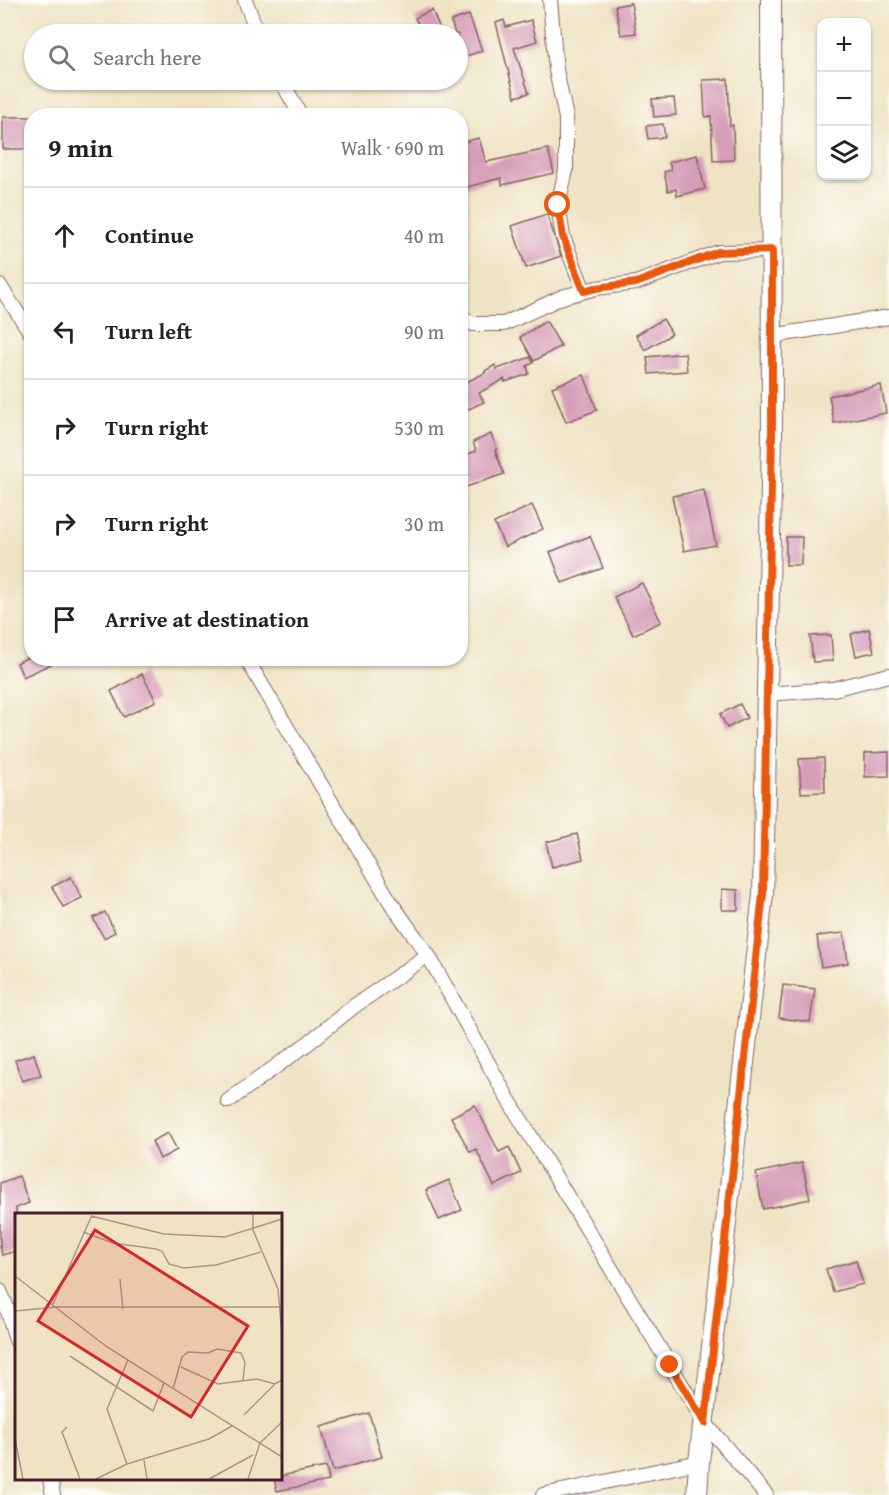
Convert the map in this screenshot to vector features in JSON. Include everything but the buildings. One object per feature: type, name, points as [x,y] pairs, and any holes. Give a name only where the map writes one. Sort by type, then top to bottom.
[{"type":"main road","points":[[697,1495],[763,894],[772,446],[771,0]]},
{"type":"street","points":[[244,0],[254,24]]},
{"type":"street","points":[[550,0],[556,69],[566,118],[566,170],[558,205],[563,237],[584,291]]},
{"type":"street","points":[[287,90],[297,108]]},
{"type":"street","points":[[468,321],[473,324],[504,324],[562,297],[596,288],[636,283],[718,252],[772,250]]},
{"type":"street","points":[[0,286],[24,323]]},
{"type":"street","points":[[772,336],[889,317]]},
{"type":"street","points":[[251,666],[391,903],[428,955],[508,1099],[705,1423],[765,1495]]},
{"type":"street","points":[[767,694],[832,689],[889,675]]},
{"type":"street","points":[[228,1101],[291,1056],[353,1007],[428,955]]},
{"type":"street","points":[[0,1291],[15,1336]]},
{"type":"street","points":[[543,1495],[699,1462]]},
{"type":"street","points":[[50,1480],[53,1495]]},
{"type":"route","points":[[558,205],[563,237],[584,291],[636,283],[718,252],[772,250],[772,435],[763,894],[705,1423],[670,1365]]}]
